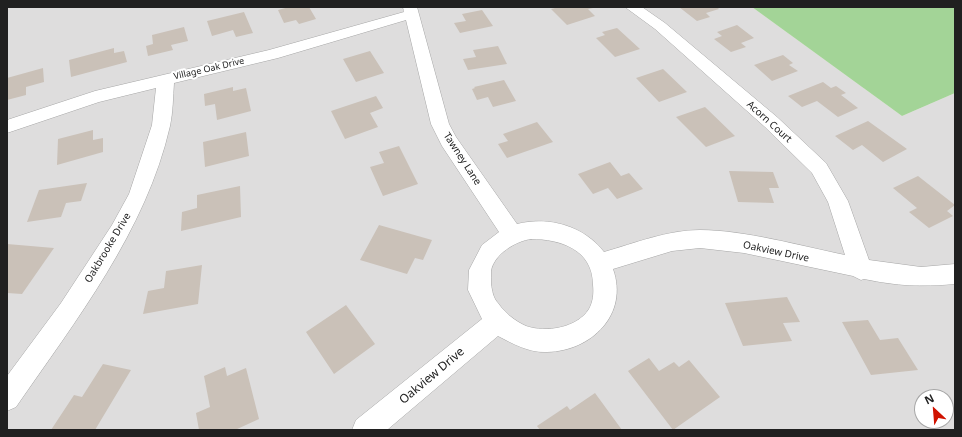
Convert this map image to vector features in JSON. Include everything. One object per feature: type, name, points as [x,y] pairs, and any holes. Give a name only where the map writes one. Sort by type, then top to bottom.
[{"type":"street","name":"Acorn Court","points":[[632,7],[666,31],[770,122],[819,168],[838,201],[862,270]]},
{"type":"street","name":"Village Oak Drive","points":[[7,127],[95,97],[272,54],[411,10]]},
{"type":"street","name":"Tawney Lane","points":[[411,10],[440,124],[449,141],[512,234]]},
{"type":"street","name":"Oakbrooke Drive","points":[[7,398],[70,311],[120,232],[139,194],[161,125],[166,79]]},
{"type":"street","points":[[531,230],[551,230],[570,236],[587,248],[600,263],[606,281],[605,300],[597,317],[582,332],[562,340],[538,340],[516,334],[497,322],[485,307],[481,295],[480,272],[486,256],[497,243],[512,234],[531,230]]},
{"type":"street","name":"Oakview Drive","points":[[600,263],[672,242],[700,240],[744,244],[862,270],[888,274],[921,276],[955,274]]},
{"type":"street","name":"Oakview Drive","points":[[366,430],[497,322]]},
{"type":"shaded area","points":[[7,7],[752,7],[902,116],[955,93],[955,430],[7,430]]},
{"type":"green space","points":[[752,7],[955,7],[955,93],[902,116]]},
{"type":"building","points":[[289,7],[309,7],[316,19],[299,24],[296,20],[284,23],[278,10]]},
{"type":"building","points":[[559,7],[591,7],[593,8],[588,9],[595,16],[567,25],[551,9]]},
{"type":"building","points":[[679,7],[717,7],[719,9],[706,13],[710,17],[697,21]]},
{"type":"building","points":[[482,10],[493,26],[460,33],[454,23],[466,21],[462,14]]},
{"type":"building","points":[[244,12],[253,33],[236,37],[233,30],[212,36],[207,21]]},
{"type":"building","points":[[737,25],[754,38],[741,43],[746,47],[731,52],[714,39],[722,36],[717,32]]},
{"type":"building","points":[[184,27],[188,41],[171,45],[173,50],[148,56],[146,46],[153,44],[152,35]]},
{"type":"building","points":[[617,28],[640,49],[615,57],[596,38],[605,35],[602,32]]},
{"type":"building","points":[[498,46],[507,64],[468,70],[463,59],[476,57],[473,50]]},
{"type":"building","points":[[114,48],[114,53],[124,51],[127,62],[71,77],[69,60]]},
{"type":"building","points":[[370,51],[384,73],[356,82],[343,59]]},
{"type":"building","points":[[783,55],[793,63],[789,65],[798,71],[772,81],[754,65]]},
{"type":"building","points":[[43,68],[44,82],[26,87],[26,95],[7,100],[7,78]]},
{"type":"building","points":[[663,69],[687,92],[659,102],[636,78]]},
{"type":"building","points":[[504,80],[516,101],[493,107],[488,97],[477,100],[472,89],[475,88],[474,87]]},
{"type":"building","points":[[823,82],[831,88],[836,86],[846,93],[841,95],[858,108],[838,117],[817,101],[802,107],[788,96]]},
{"type":"building","points":[[233,87],[233,91],[246,88],[251,111],[217,120],[215,104],[205,106],[204,94]]},
{"type":"building","points":[[376,96],[383,108],[370,113],[378,127],[345,139],[331,111]]},
{"type":"building","points":[[705,107],[735,136],[706,147],[676,117]]},
{"type":"building","points":[[868,121],[907,149],[883,162],[862,145],[853,150],[835,136]]},
{"type":"building","points":[[537,122],[553,142],[507,158],[498,144],[508,141],[503,134]]},
{"type":"building","points":[[93,130],[93,140],[103,138],[103,152],[57,165],[58,139]]},
{"type":"building","points":[[246,132],[249,156],[205,167],[203,142]]},
{"type":"building","points":[[399,146],[418,184],[383,196],[370,167],[384,163],[379,152]]},
{"type":"building","points":[[610,162],[621,176],[629,173],[643,189],[617,199],[608,188],[593,194],[578,174]]},
{"type":"building","points":[[729,171],[773,172],[779,188],[769,188],[774,203],[738,202]]},
{"type":"building","points":[[918,176],[955,205],[947,211],[953,216],[929,228],[909,212],[917,208],[893,188]]},
{"type":"building","points":[[87,183],[81,201],[66,203],[61,217],[27,222],[39,190]]},
{"type":"building","points":[[240,186],[241,217],[181,231],[182,212],[197,208],[197,195]]},
{"type":"building","points":[[379,225],[432,240],[423,260],[415,258],[407,274],[360,260]]},
{"type":"building","points":[[7,244],[54,248],[22,294],[7,293]]},
{"type":"building","points":[[202,265],[198,304],[143,314],[148,291],[164,288],[166,271]]},
{"type":"building","points":[[787,297],[800,322],[783,323],[792,341],[743,346],[725,303]]},
{"type":"building","points":[[346,305],[375,344],[334,374],[306,332]]},
{"type":"building","points":[[868,320],[880,340],[898,338],[918,370],[871,375],[842,322]]},
{"type":"building","points":[[649,358],[659,371],[674,362],[679,367],[689,360],[720,397],[673,430],[628,371]]},
{"type":"building","points":[[103,364],[131,370],[95,430],[51,430],[74,395],[82,397]]},
{"type":"building","points":[[225,367],[227,376],[246,368],[259,419],[235,430],[199,430],[196,413],[210,407],[204,376]]},
{"type":"building","points":[[595,393],[622,430],[540,430],[537,426],[567,406],[570,410]]}]
